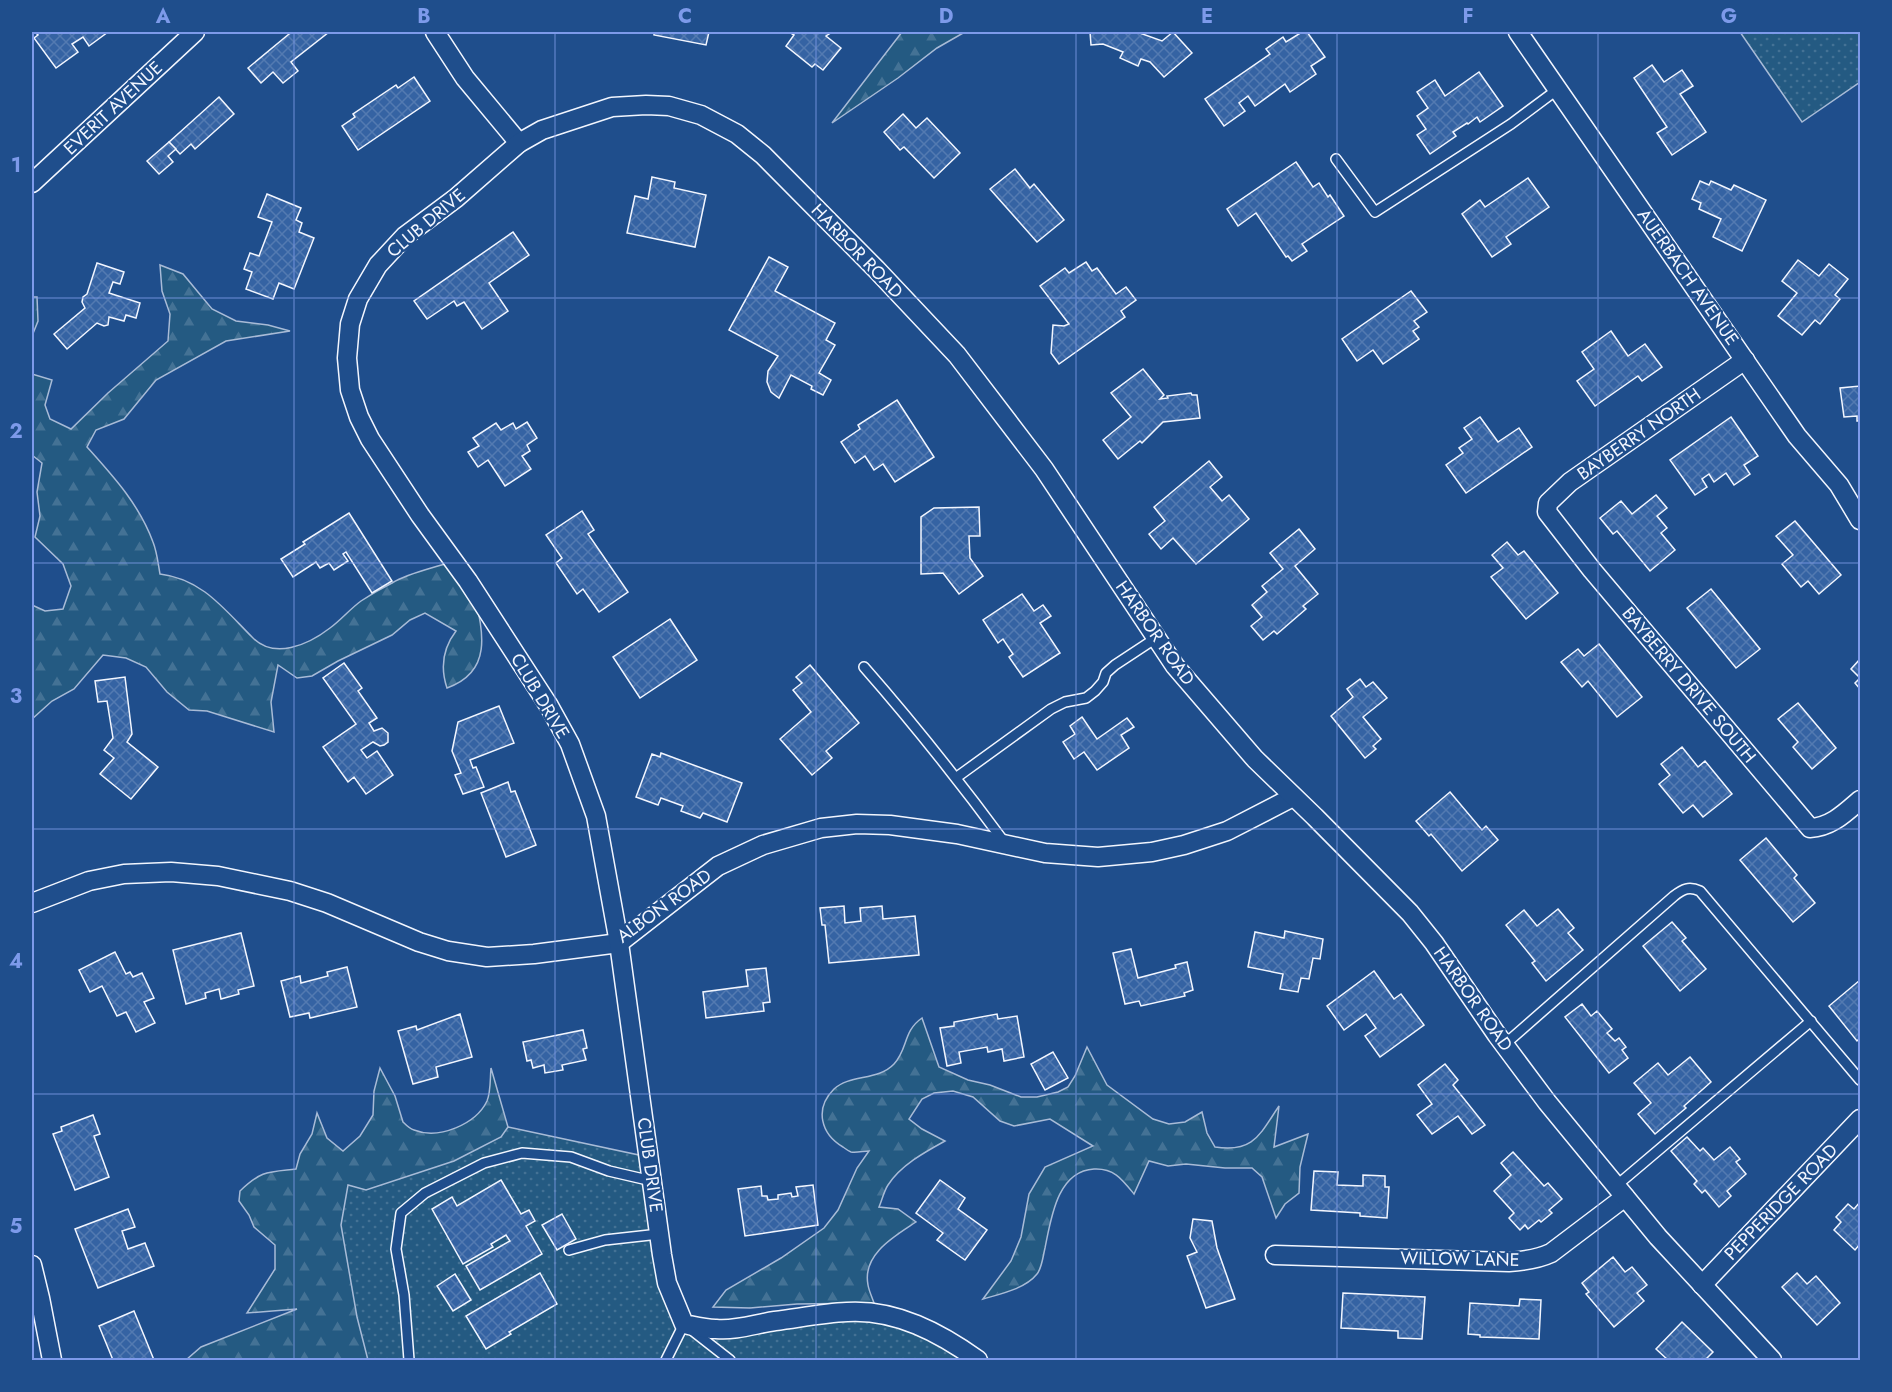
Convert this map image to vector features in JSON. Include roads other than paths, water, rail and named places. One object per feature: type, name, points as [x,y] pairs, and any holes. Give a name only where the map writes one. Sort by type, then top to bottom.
[{"type":"street","name":"EVERIT AVENUE","points":[[32,183],[195,32]]},
{"type":"street","points":[[435,32],[465,78],[519,143]]},
{"type":"street","name":"AUERBACH AVENUE","points":[[1518,32],[1797,436],[1839,485],[1858,512]]},
{"type":"street","name":"HARBOR ROAD","points":[[519,143],[542,130],[612,107],[669,106],[701,115],[737,134],[779,171],[957,355],[1044,469],[1175,666],[1255,759],[1410,913],[1434,943],[1504,1045],[1547,1102],[1702,1285],[1772,1360]]},
{"type":"street","name":"CLUB DRIVE","points":[[519,143],[456,198],[405,236],[378,265],[358,298],[350,324],[347,358],[350,390],[370,440],[468,581],[549,706],[570,744],[596,816],[620,943],[667,1283],[684,1324]]},
{"type":"street","name":"BAYBERRY NORTH","points":[[1552,517],[1547,512],[1548,503],[1570,482],[1745,360]]},
{"type":"street","name":"BAYBERRY DRIVE SOUTH","points":[[1552,517],[1593,570],[1810,828],[1823,827],[1860,800]]},
{"type":"street","name":"ALBON ROAD","points":[[32,903],[89,881],[124,874],[171,872],[218,876],[290,891],[327,903],[418,942],[448,951],[487,957],[534,954],[620,943],[718,866],[763,845],[821,828],[856,824],[890,825],[957,834],[1045,853],[1098,857],[1152,852],[1184,845],[1227,831],[1293,796]]},
{"type":"street","name":"PEPPERIDGE ROAD","points":[[1702,1285],[1860,1119]]},
{"type":"street","name":"WILLOW LANE","points":[[1275,1255],[1527,1261],[1551,1253],[1621,1191]]},
{"type":"street","points":[[32,1265],[52,1360]]},
{"type":"street","points":[[684,1324],[715,1329],[736,1329],[771,1321],[850,1312],[892,1316],[908,1320],[951,1341],[978,1360]]},
{"type":"lane","points":[[1336,159],[1375,212],[1511,124],[1558,89]]},
{"type":"lane","points":[[957,777],[1051,709],[1065,702],[1086,698],[1103,682],[1106,673],[1115,665],[1156,638]]},
{"type":"lane","points":[[864,667],[957,777],[1006,845]]},
{"type":"lane","points":[[1504,1045],[1674,896],[1683,889],[1693,887],[1700,891],[1860,1080]]},
{"type":"lane","points":[[1621,1191],[1811,1021]]},
{"type":"lane","points":[[409,1360],[404,1295],[396,1249],[401,1214],[425,1193],[484,1163],[522,1153],[571,1157],[609,1171],[652,1181]]},
{"type":"lane","points":[[569,1250],[605,1240],[659,1234]]},
{"type":"lane","points":[[666,1360],[684,1324],[730,1360]]}]
